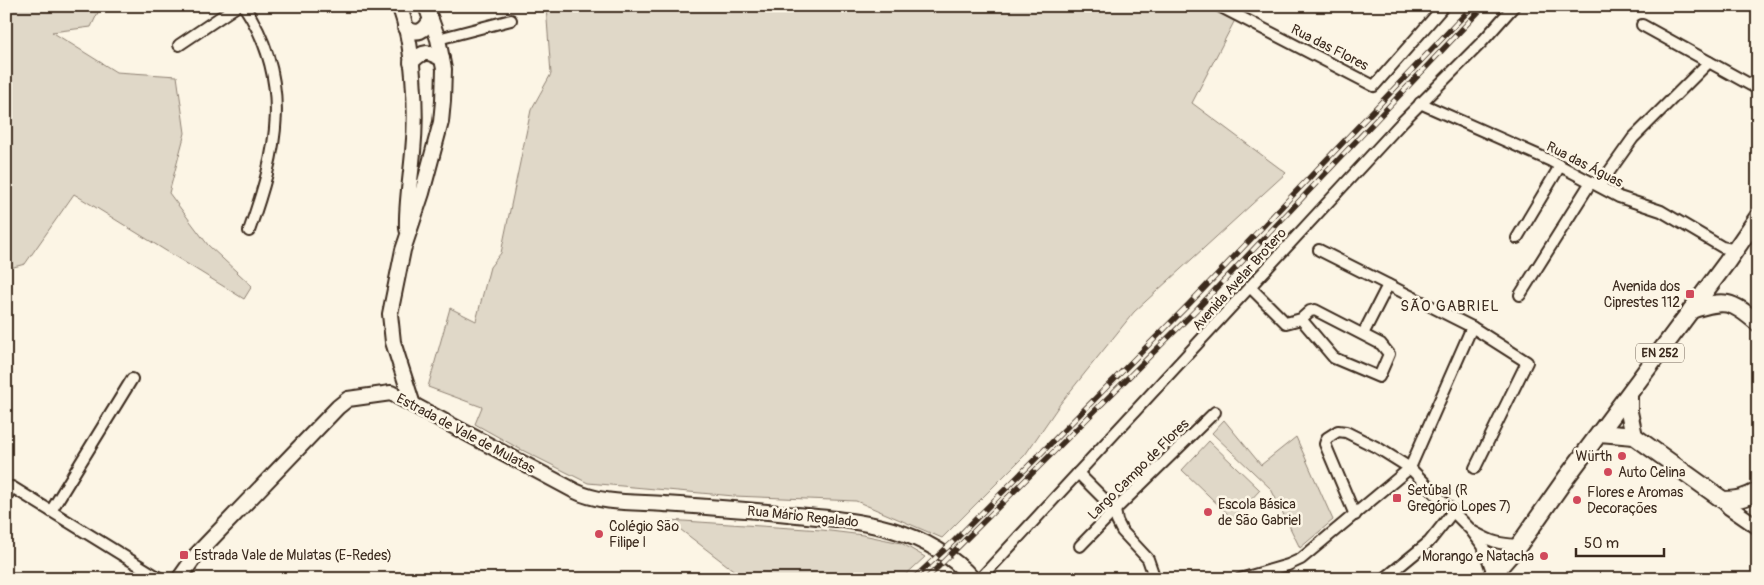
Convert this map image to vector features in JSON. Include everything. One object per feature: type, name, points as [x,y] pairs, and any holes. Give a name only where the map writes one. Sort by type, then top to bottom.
[{"type":"main road","points":[[399,6],[412,63],[414,150],[406,207],[407,234]]},
{"type":"main road","points":[[405,28],[413,32],[421,31],[427,26],[428,13]]},
{"type":"main road","points":[[413,404],[394,342],[390,314],[407,234],[422,193],[441,122],[444,70],[438,39],[428,13]]},
{"type":"main road","points":[[412,63],[419,55],[425,52],[432,53],[442,59]]},
{"type":"main road","name":"EN 252","points":[[1491,577],[1519,545],[1736,250],[1758,217]]},
{"type":"main road","points":[[1691,310],[1725,302],[1738,307],[1758,323]]},
{"type":"main road","name":"Estrada de Vale de Mulatas","points":[[179,579],[196,555],[338,407],[348,399],[391,393],[580,493],[616,500]]},
{"type":"main road","points":[[1630,395],[1629,412],[1634,436]]},
{"type":"main road","points":[[1600,433],[1634,436],[1758,527]]},
{"type":"main road","points":[[1723,500],[1738,500],[1758,491]]},
{"type":"main road","name":"Rua Mário Regalado","points":[[616,500],[747,509],[873,524],[896,530],[930,545],[954,560],[973,579]]},
{"type":"street","points":[[179,45],[236,6]]},
{"type":"street","points":[[244,6],[258,31],[269,61],[277,106],[271,162],[249,231]]},
{"type":"street","name":"Rua das Flores","points":[[1219,6],[1374,86],[1444,6]]},
{"type":"street","name":"Avenida Avelar Brotero","points":[[983,575],[1420,104],[1482,42],[1514,6]]},
{"type":"street","points":[[438,39],[511,20]]},
{"type":"street","points":[[1642,25],[1758,89]]},
{"type":"street","points":[[1520,296],[1595,184],[1633,138],[1709,62]]},
{"type":"street","name":"Rua das Águas","points":[[1420,104],[1560,166],[1619,197],[1661,211],[1722,247],[1736,250]]},
{"type":"street","points":[[1517,238],[1560,166]]},
{"type":"street","points":[[1319,250],[1472,327],[1527,362],[1475,468]]},
{"type":"street","points":[[1363,334],[1388,285]]},
{"type":"street","points":[[1250,287],[1286,322],[1302,319],[1315,310],[1381,344],[1390,354],[1379,377],[1334,358],[1302,319]]},
{"type":"street","points":[[1240,579],[1288,565],[1301,558],[1410,468],[1472,327]]},
{"type":"street","points":[[51,511],[132,379]]},
{"type":"street","name":"Largo Campo de Flores","points":[[1080,546],[1215,412]]},
{"type":"street","points":[[1355,515],[1326,444],[1327,438],[1338,431],[1346,432],[1410,468],[1452,513],[1471,530],[1483,546],[1491,577]]},
{"type":"street","points":[[1078,473],[1115,510],[1117,521],[1122,531],[1148,559],[1155,579]]},
{"type":"street","points":[[6,497],[12,487],[160,579]]},
{"type":"street","points":[[1384,579],[1429,542],[1452,513]]},
{"type":"street","points":[[1471,530],[1492,542],[1519,545]]},
{"type":"shaded area","points":[[6,6],[101,6],[91,27],[52,32],[116,72],[177,76],[185,133],[169,193],[208,245],[252,286],[244,299],[74,194],[25,264],[6,269]]},
{"type":"shaded area","points":[[546,6],[1213,6],[1236,18],[1192,103],[1286,173],[1134,312],[1060,404],[1025,455],[942,538],[856,501],[734,496],[588,483],[475,424],[482,407],[428,387],[450,308],[476,321],[490,267],[501,253],[531,110],[551,74]]},
{"type":"shaded area","points":[[1224,420],[1261,465],[1296,437],[1333,520],[1300,548],[1271,489],[1212,433]]},
{"type":"shaded area","points":[[1209,441],[1260,490],[1233,519],[1182,470]]},
{"type":"shaded area","points":[[668,520],[822,530],[863,535],[901,543],[925,557],[901,579],[745,579]]},
{"type":"railway","points":[[913,579],[955,540],[1189,304],[1473,6]]},
{"type":"railway","points":[[926,579],[1197,309],[1484,6]]},
{"type":"place","name":"Avenida dos Ciprestes 112","points":[[1690,294]]},
{"type":"place","name":"Würth","points":[[1622,456]]},
{"type":"place","name":"Auto Celina","points":[[1608,472]]},
{"type":"place","name":"Setúbal (R Gregório Lopes 7)","points":[[1397,498]]},
{"type":"place","name":"Flores e Aromas Decorações","points":[[1577,500]]},
{"type":"place","name":"Escola Básica de São Gabriel","points":[[1208,512]]},
{"type":"place","name":"Colégio São Filipe I","points":[[599,534]]},
{"type":"place","name":"Estrada Vale de Mulatas (E-Redes)","points":[[184,555]]},
{"type":"place","name":"Morango e Natacha","points":[[1544,556]]},
{"type":"district","name":"SÃO GABRIEL","points":[[1450,306]]}]
